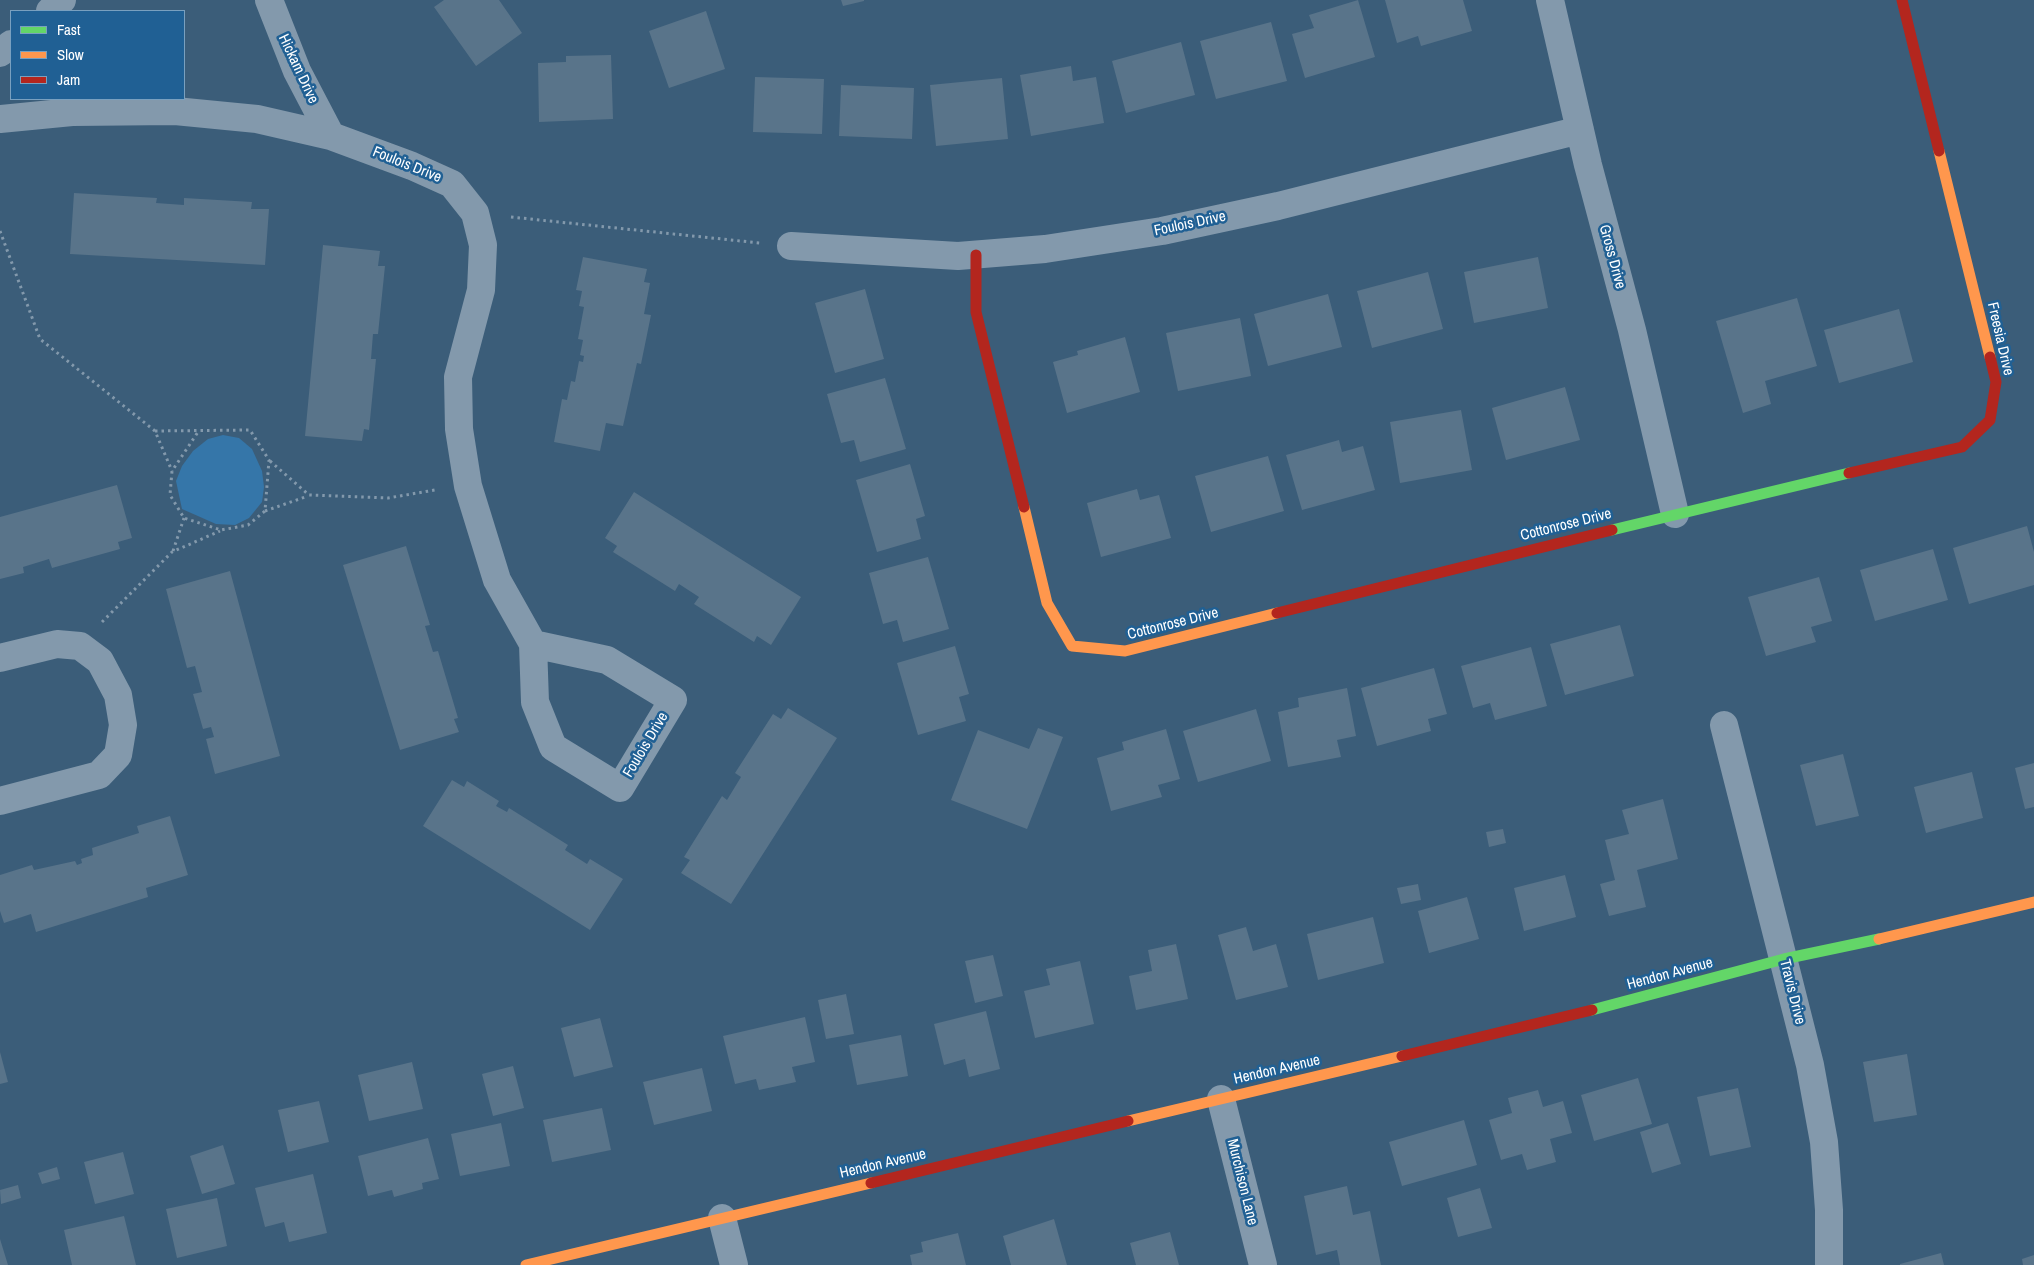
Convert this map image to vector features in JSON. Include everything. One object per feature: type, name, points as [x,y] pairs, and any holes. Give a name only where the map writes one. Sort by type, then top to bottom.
[{"type":"street","points":[[51,10],[62,0]]},
{"type":"street","name":"Hickam Drive","points":[[268,0],[297,71],[332,136]]},
{"type":"street","name":"Gross Drive","points":[[1550,0],[1580,130],[1632,330],[1675,514]]},
{"type":"street","name":"Freesia Drive","points":[[1675,514],[1962,447],[1990,420],[1996,382],[1902,0]]},
{"type":"street","points":[[0,53],[10,45]]},
{"type":"street","name":"Foulois Drive","points":[[0,119],[72,112],[176,111],[257,119],[332,136],[412,166],[452,184],[475,213],[483,245],[481,290],[458,377],[459,429],[468,486],[497,580],[533,644],[535,702],[553,747],[620,788],[673,700],[607,660],[533,644]]},
{"type":"street","name":"Foulois Drive","points":[[791,246],[958,256],[1045,248],[1162,231],[1278,206],[1580,130]]},
{"type":"street","name":"Cottonrose Drive","points":[[976,255],[976,312],[1044,594],[1047,603],[1072,646],[1125,651],[1675,514]]},
{"type":"street","points":[[0,658],[57,644],[80,646],[100,661],[118,695],[123,725],[118,755],[98,775],[0,800]]},
{"type":"street","name":"Travis Drive","points":[[1724,725],[1810,1065],[1824,1142],[1830,1210],[1830,1265]]},
{"type":"street","name":"Hendon Avenue","points":[[526,1265],[1556,1019],[1784,960],[1923,930],[2034,902]]},
{"type":"street","name":"Murchison Lane","points":[[1221,1099],[1263,1265]]},
{"type":"street","points":[[722,1218],[734,1265]]},
{"type":"path","points":[[475,213],[791,246]]},
{"type":"path","points":[[0,230],[40,339],[155,431],[172,471],[170,495],[184,518],[221,530]]},
{"type":"path","points":[[155,431],[250,430],[269,460],[309,496]]},
{"type":"path","points":[[172,471],[198,432]]},
{"type":"path","points":[[265,511],[269,460]]},
{"type":"path","points":[[80,646],[124,598],[172,552],[221,530],[248,525],[265,511],[309,496],[388,498],[468,486]]},
{"type":"path","points":[[172,552],[184,518]]},
{"type":"shaded area","points":[[223,435],[239,438],[252,449],[262,471],[264,487],[262,502],[249,518],[235,525],[216,524],[182,509],[176,481],[182,466],[193,451],[208,439]]},
{"type":"building","points":[[444,0],[499,0],[522,33],[476,66],[434,7]]},
{"type":"building","points":[[841,0],[864,0],[864,1],[843,6]]},
{"type":"building","points":[[1358,0],[1375,57],[1305,78],[1292,34],[1314,28],[1309,15]]},
{"type":"building","points":[[1385,0],[1463,0],[1472,31],[1421,46],[1418,36],[1397,43]]},
{"type":"building","points":[[706,11],[725,69],[669,88],[649,31]]},
{"type":"building","points":[[1271,22],[1287,81],[1216,99],[1200,41]]},
{"type":"building","points":[[1181,42],[1195,95],[1126,113],[1112,61]]},
{"type":"building","points":[[611,55],[613,119],[539,122],[538,63],[566,62],[566,56]]},
{"type":"building","points":[[1071,66],[1073,81],[1096,77],[1104,123],[1031,136],[1020,75]]},
{"type":"building","points":[[755,77],[824,79],[822,134],[753,132]]},
{"type":"building","points":[[1002,78],[1008,139],[936,146],[930,85]]},
{"type":"building","points":[[841,85],[914,88],[912,139],[839,136]]},
{"type":"building","points":[[74,193],[157,198],[156,203],[184,205],[184,198],[252,202],[251,209],[269,209],[265,265],[70,254]]},
{"type":"building","points":[[323,245],[380,251],[378,266],[385,266],[378,334],[373,334],[371,359],[376,359],[369,430],[364,429],[362,441],[305,436]]},
{"type":"building","points":[[583,257],[647,269],[644,282],[650,283],[644,314],[651,315],[641,364],[637,363],[623,426],[606,423],[600,451],[554,442],[562,399],[567,400],[571,381],[575,382],[579,361],[583,362],[584,356],[580,355],[583,340],[578,339],[584,307],[579,306],[582,291],[576,290]]},
{"type":"building","points":[[1538,257],[1548,308],[1474,323],[1464,272]]},
{"type":"building","points":[[1428,272],[1443,329],[1372,348],[1357,291]]},
{"type":"building","points":[[865,289],[884,359],[835,373],[815,303]]},
{"type":"building","points":[[1328,294],[1342,347],[1268,366],[1254,314]]},
{"type":"building","points":[[1797,298],[1817,366],[1765,381],[1771,404],[1743,413],[1716,321]]},
{"type":"building","points":[[1899,309],[1913,362],[1839,383],[1824,330]]},
{"type":"building","points":[[1240,318],[1251,376],[1178,391],[1166,333]]},
{"type":"building","points":[[1125,337],[1140,392],[1067,413],[1053,362],[1078,355],[1077,351]]},
{"type":"building","points":[[885,378],[906,449],[860,462],[854,440],[841,443],[827,394]]},
{"type":"building","points":[[1565,387],[1580,440],[1506,460],[1492,408]]},
{"type":"building","points":[[1461,410],[1472,470],[1400,483],[1390,422]]},
{"type":"building","points":[[1339,440],[1342,452],[1363,446],[1375,490],[1302,510],[1286,455]]},
{"type":"building","points":[[1268,456],[1284,511],[1211,532],[1195,476]]},
{"type":"building","points":[[910,464],[925,516],[916,519],[921,539],[877,552],[856,480]]},
{"type":"building","points":[[117,485],[132,538],[118,542],[120,549],[52,568],[49,559],[23,567],[24,573],[0,579],[0,517]]},
{"type":"building","points":[[1137,489],[1140,500],[1159,495],[1171,538],[1101,557],[1087,503]]},
{"type":"building","points":[[634,492],[801,597],[771,645],[757,636],[754,642],[694,604],[699,597],[679,584],[675,591],[613,552],[617,546],[605,538]]},
{"type":"building","points":[[2027,526],[2034,552],[2034,585],[1969,604],[1953,548]]},
{"type":"building","points":[[406,546],[430,625],[425,626],[433,652],[438,651],[458,718],[454,719],[459,732],[400,750],[343,565]]},
{"type":"building","points":[[1933,549],[1948,600],[1875,621],[1860,570]]},
{"type":"building","points":[[928,557],[949,629],[903,642],[897,620],[883,624],[869,573]]},
{"type":"building","points":[[230,571],[280,756],[215,774],[206,739],[214,737],[211,727],[203,729],[193,694],[202,692],[195,666],[187,668],[166,589]]},
{"type":"building","points":[[1819,577],[1832,621],[1811,627],[1816,642],[1766,656],[1748,597]]},
{"type":"building","points":[[1620,625],[1634,676],[1565,695],[1550,644]]},
{"type":"building","points":[[955,646],[969,694],[959,697],[966,721],[918,735],[897,663]]},
{"type":"building","points":[[1531,647],[1547,706],[1495,720],[1490,703],[1473,708],[1461,666]]},
{"type":"building","points":[[1434,668],[1447,714],[1428,719],[1431,731],[1377,746],[1361,688]]},
{"type":"building","points":[[1347,688],[1356,736],[1337,740],[1341,757],[1288,767],[1278,712],[1299,707],[1298,698]]},
{"type":"building","points":[[788,708],[837,738],[731,904],[681,873],[690,860],[684,857],[722,796],[727,800],[741,777],[735,773],[773,714],[781,719]]},
{"type":"building","points":[[1256,709],[1271,761],[1198,782],[1183,731]]},
{"type":"building","points":[[1038,728],[1063,737],[1027,829],[951,800],[978,730],[1029,749]]},
{"type":"building","points":[[1166,729],[1180,779],[1158,785],[1162,797],[1111,811],[1097,758],[1124,750],[1122,742]]},
{"type":"building","points":[[1843,754],[1859,816],[1816,826],[1800,765]]},
{"type":"building","points":[[2034,763],[2034,807],[2025,809],[2015,768]]},
{"type":"building","points":[[1972,772],[1983,818],[1926,833],[1914,787]]},
{"type":"building","points":[[452,780],[464,787],[467,781],[499,801],[496,806],[507,812],[509,808],[568,845],[565,850],[587,864],[590,859],[623,879],[590,930],[423,826]]},
{"type":"building","points":[[1663,799],[1678,859],[1637,870],[1646,907],[1609,916],[1600,884],[1615,880],[1605,840],[1629,834],[1622,810]]},
{"type":"building","points":[[170,816],[188,875],[146,888],[148,897],[36,932],[31,914],[4,923],[0,911],[0,875],[32,865],[34,870],[75,861],[77,865],[82,863],[81,859],[93,855],[92,848],[139,833],[137,826]]},
{"type":"building","points":[[1503,829],[1506,843],[1489,847],[1486,832]]},
{"type":"building","points":[[1565,875],[1576,917],[1524,931],[1514,888]]},
{"type":"building","points":[[1418,884],[1421,900],[1401,904],[1397,888]]},
{"type":"building","points":[[1467,897],[1479,939],[1429,953],[1418,911]]},
{"type":"building","points":[[1373,917],[1384,963],[1318,980],[1307,934]]},
{"type":"building","points":[[1246,927],[1253,951],[1276,944],[1288,987],[1236,1000],[1218,935]]},
{"type":"building","points":[[1176,944],[1188,999],[1136,1010],[1129,976],[1152,971],[1148,950]]},
{"type":"building","points":[[993,955],[1003,996],[975,1003],[965,961]]},
{"type":"building","points":[[1080,961],[1094,1024],[1035,1038],[1024,991],[1050,985],[1046,969]]},
{"type":"building","points":[[846,994],[854,1034],[826,1039],[818,1000]]},
{"type":"building","points":[[986,1011],[1000,1069],[969,1077],[965,1059],[944,1065],[934,1024]]},
{"type":"building","points":[[805,1017],[815,1062],[792,1067],[796,1082],[759,1090],[756,1079],[735,1084],[723,1036]]},
{"type":"building","points":[[600,1018],[613,1067],[574,1077],[561,1028]]},
{"type":"building","points":[[901,1035],[908,1076],[857,1085],[849,1045]]},
{"type":"building","points":[[0,1052],[8,1082],[0,1084]]},
{"type":"building","points":[[1907,1054],[1917,1115],[1874,1122],[1863,1062]]},
{"type":"building","points":[[412,1062],[423,1109],[369,1121],[358,1075]]},
{"type":"building","points":[[513,1066],[524,1108],[493,1116],[482,1074]]},
{"type":"building","points":[[702,1068],[712,1111],[654,1125],[643,1082]]},
{"type":"building","points":[[1638,1078],[1652,1124],[1594,1141],[1581,1095]]},
{"type":"building","points":[[1738,1088],[1751,1147],[1710,1156],[1697,1097]]},
{"type":"building","points":[[1538,1090],[1543,1107],[1563,1101],[1572,1133],[1550,1139],[1556,1162],[1527,1170],[1522,1154],[1501,1160],[1489,1120],[1512,1113],[1508,1098]]},
{"type":"building","points":[[319,1101],[329,1142],[288,1152],[278,1110]]},
{"type":"building","points":[[602,1108],[611,1150],[552,1162],[543,1120]]},
{"type":"building","points":[[1464,1120],[1477,1165],[1402,1186],[1389,1142]]},
{"type":"building","points":[[501,1123],[510,1166],[460,1176],[451,1134]]},
{"type":"building","points":[[1668,1123],[1681,1164],[1652,1173],[1640,1132]]},
{"type":"building","points":[[428,1138],[439,1179],[422,1183],[423,1189],[394,1197],[392,1190],[368,1196],[358,1156]]},
{"type":"building","points":[[223,1145],[235,1184],[202,1194],[190,1156]]},
{"type":"building","points":[[123,1152],[134,1194],[95,1204],[84,1162]]},
{"type":"building","points":[[57,1167],[60,1179],[42,1184],[38,1173]]},
{"type":"building","points":[[313,1174],[327,1233],[289,1242],[284,1222],[265,1227],[255,1188]]},
{"type":"building","points":[[18,1185],[21,1198],[1,1204],[0,1190]]},
{"type":"building","points":[[1347,1186],[1353,1215],[1370,1211],[1381,1265],[1340,1265],[1337,1250],[1316,1255],[1304,1196]]},
{"type":"building","points":[[1480,1188],[1492,1228],[1458,1237],[1447,1198]]},
{"type":"building","points":[[217,1198],[227,1246],[177,1258],[166,1209]]},
{"type":"building","points":[[124,1216],[136,1265],[72,1265],[64,1230]]},
{"type":"building","points":[[1054,1219],[1067,1265],[1011,1265],[1003,1236]]},
{"type":"building","points":[[1170,1232],[1179,1265],[1136,1265],[1130,1243]]},
{"type":"building","points":[[958,1233],[966,1265],[912,1265],[910,1255],[923,1252],[921,1242]]},
{"type":"building","points":[[0,1239],[8,1265],[0,1265]]},
{"type":"building","points":[[1941,1253],[1944,1265],[1900,1265],[1900,1264]]},
{"type":"building","points":[[2034,1255],[2034,1265],[2023,1265],[2022,1259]]},
{"type":"traffic: fast","points":[[1612,530],[1849,473]]},
{"type":"traffic: fast","points":[[1592,1010],[1784,959],[1879,939]]},
{"type":"traffic: slow","points":[[1939,151],[1990,357]]},
{"type":"traffic: slow","points":[[1024,507],[1047,603],[1072,646],[1125,651],[1277,613]]},
{"type":"traffic: slow","points":[[1879,939],[2034,902]]},
{"type":"traffic: slow","points":[[1128,1121],[1402,1056]]},
{"type":"traffic: slow","points":[[526,1265],[871,1183]]},
{"type":"traffic: jam","points":[[1902,0],[1939,151]]},
{"type":"traffic: jam","points":[[976,255],[976,312],[1024,507]]},
{"type":"traffic: jam","points":[[1849,473],[1962,447],[1990,420],[1996,382],[1990,357]]},
{"type":"traffic: jam","points":[[1277,613],[1612,530]]},
{"type":"traffic: jam","points":[[1402,1056],[1592,1010]]},
{"type":"traffic: jam","points":[[871,1183],[1128,1121]]}]
